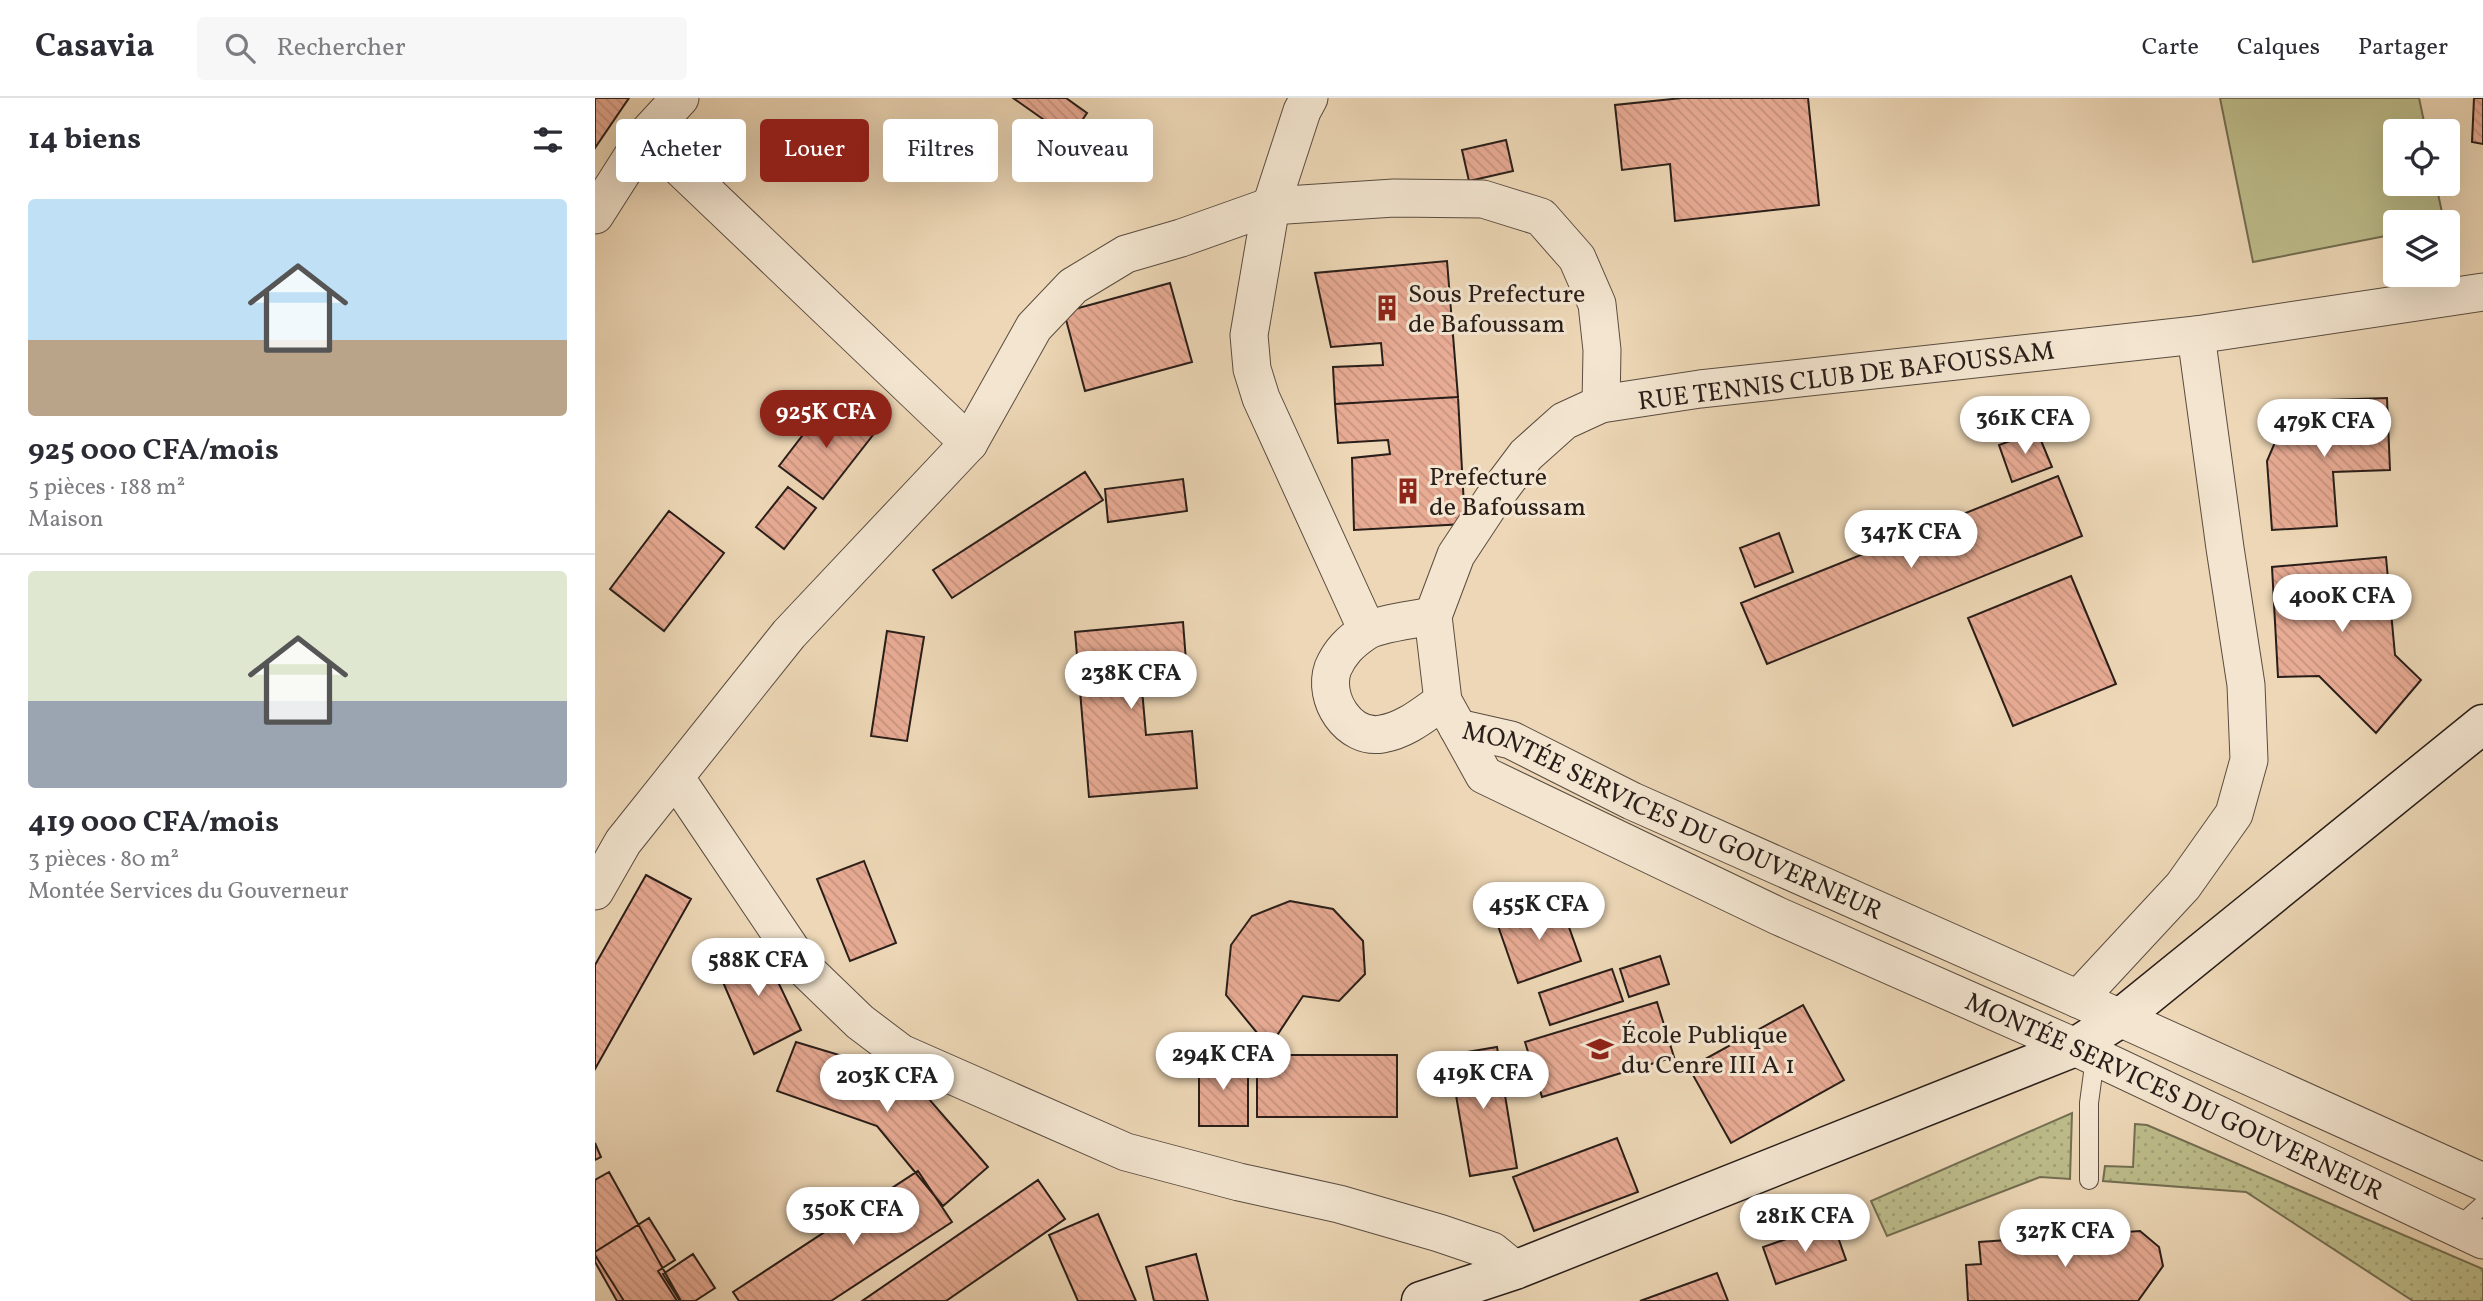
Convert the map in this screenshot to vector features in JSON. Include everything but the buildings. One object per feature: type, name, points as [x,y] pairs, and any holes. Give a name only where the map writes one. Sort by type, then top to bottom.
[{"type":"street","points":[[661,119],[680,98]]},
{"type":"street","points":[[1309,98],[1302,111],[1271,206],[1249,335],[1252,369],[1261,398],[1367,630]]},
{"type":"street","points":[[595,215],[616,182]]},
{"type":"street","points":[[695,182],[969,443]]},
{"type":"street","points":[[595,891],[623,842],[789,634],[969,443],[1034,327],[1073,286],[1126,254],[1271,206],[1394,198],[1483,199],[1541,217],[1577,258],[1597,304],[1602,350],[1601,404]]},
{"type":"street","name":"RUE TENNIS CLUB DE BAFOUSSAM","points":[[1451,714],[1433,616],[1456,555],[1526,455],[1564,421],[1601,404],[1700,389],[2196,335],[2483,292]]},
{"type":"street","points":[[2078,999],[2183,886],[2234,814],[2249,760],[2246,685],[2196,335]]},
{"type":"street","points":[[1433,616],[1367,630],[1343,649],[1332,671],[1332,691],[1340,715],[1352,728],[1363,734],[1381,734],[1451,714]]},
{"type":"street","name":"MONTÉE SERVICES DU GOUVERNEUR","points":[[1451,714],[1511,740],[1632,801],[2483,1182]]},
{"type":"street","name":"MONTÉE SERVICES DU GOUVERNEUR","points":[[1451,714],[1484,775],[1778,916],[2474,1224]]},
{"type":"street","points":[[1421,1301],[1515,1270],[2085,1053],[2119,1019],[2483,724]]},
{"type":"street","points":[[675,777],[803,967],[860,1022],[901,1054],[1126,1152],[1239,1182],[1339,1204],[1439,1233],[1492,1251],[1515,1270]]},
{"type":"lane","points":[[2085,1053],[2089,1103],[2089,1180]]},
{"type":"green space","points":[[2220,98],[2419,98],[2423,119],[2383,119],[2383,196],[2439,196],[2441,210],[2383,210],[2383,237],[2253,262]]},
{"type":"green space","points":[[2072,1113],[2070,1179],[2040,1177],[1887,1236],[1871,1201]]},
{"type":"green space","points":[[2135,1124],[2147,1125],[2483,1269],[2483,1301],[2413,1301],[2246,1192],[2103,1181],[2105,1166],[2133,1167]]},
{"type":"place","name":"Sous Prefecture de Bafoussam","points":[[1387,308]]},
{"type":"place","name":"Prefecture de Bafoussam","points":[[1408,491]]},
{"type":"place","name":"École Publique du Cenre III A 1","points":[[1600,1049]]}]
